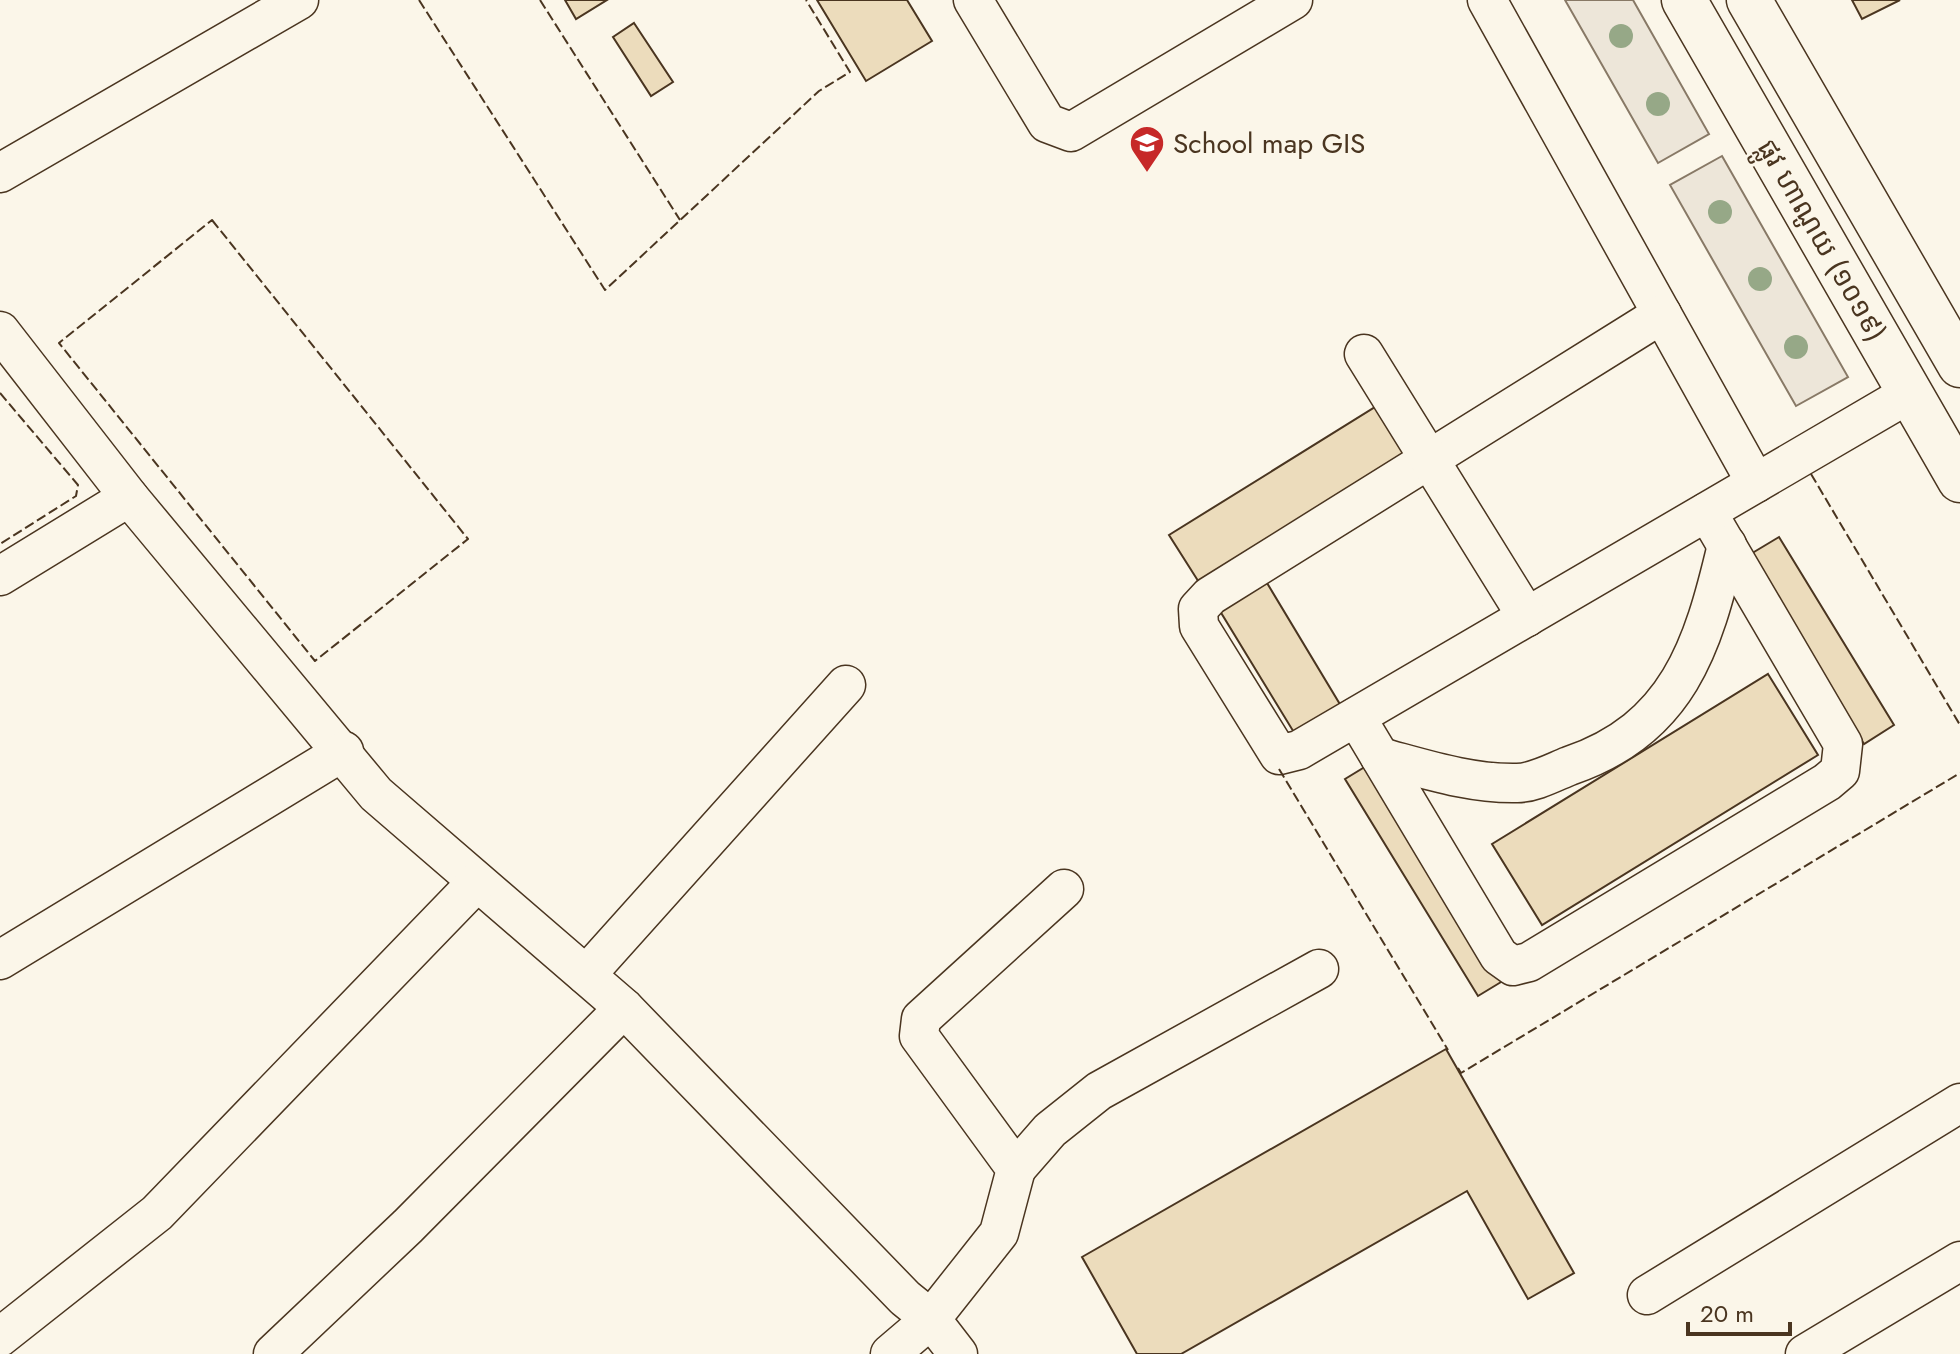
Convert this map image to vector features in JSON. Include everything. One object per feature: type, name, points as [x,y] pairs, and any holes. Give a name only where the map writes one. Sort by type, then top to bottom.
[{"type":"main road","name":"ផ្លូវ ហាណូយ (១០១៩)","points":[[1684,0],[1960,480]]},
{"type":"main road","name":"ផ្លូវ ហាណូយ (១០១៩)","points":[[1749,0],[1960,365]]},
{"type":"street","points":[[0,173],[299,0]]},
{"type":"street","points":[[973,0],[1047,123],[1071,132],[1293,0]]},
{"type":"street","points":[[1487,0],[1756,483]]},
{"type":"street","points":[[1662,314],[1430,462],[1210,596],[1198,609],[1199,626],[1279,755],[1299,750],[1910,393]]},
{"type":"street","points":[[0,331],[129,497],[344,751],[376,794],[624,1008],[905,1298],[931,1319],[958,1354]]},
{"type":"street","points":[[1364,354],[1527,617]]},
{"type":"street","points":[[0,576],[129,497]]},
{"type":"street","points":[[1356,717],[1499,956],[1513,966],[1529,962],[1827,782],[1840,771],[1843,744],[1707,512]]},
{"type":"street","points":[[1380,757],[1452,776],[1520,783],[1583,762],[1648,723],[1689,668],[1712,608],[1727,545]]},
{"type":"street","points":[[586,975],[846,685]]},
{"type":"street","points":[[0,960],[344,751]]},
{"type":"street","points":[[0,1337],[157,1213],[477,882]]},
{"type":"street","points":[[1016,1169],[919,1036],[921,1019],[1064,889]]},
{"type":"street","points":[[890,1354],[931,1319],[999,1233],[1016,1169],[1050,1130],[1099,1091],[1319,969]]},
{"type":"street","points":[[273,1354],[408,1226],[624,1008]]},
{"type":"street","points":[[1647,1295],[1960,1103]]},
{"type":"street","points":[[1805,1354],[1960,1261]]},
{"type":"shaded area","points":[[1565,0],[1633,0],[1709,134],[1658,163]]},
{"type":"shaded area","points":[[1722,156],[1848,377],[1796,406],[1670,185]]},
{"type":"building","points":[[565,0],[607,0],[576,19]]},
{"type":"building","points":[[817,0],[907,0],[932,41],[866,81]]},
{"type":"building","points":[[1852,0],[1900,0],[1862,19]]},
{"type":"building","points":[[634,23],[673,82],[651,96],[613,37]]},
{"type":"building","points":[[1380,404],[1418,465],[1207,595],[1169,535]]},
{"type":"building","points":[[1779,537],[1894,725],[1864,744],[1749,555]]},
{"type":"building","points":[[1267,583],[1344,711],[1298,739],[1220,611]]},
{"type":"building","points":[[1768,674],[1818,755],[1542,925],[1492,844]]},
{"type":"building","points":[[1373,762],[1506,979],[1478,996],[1345,779]]},
{"type":"building","points":[[1446,1049],[1574,1273],[1528,1299],[1467,1191],[1181,1354],[1137,1354],[1082,1257]]},
{"type":"fence","points":[[419,0],[605,290],[819,91],[850,72],[806,0]]},
{"type":"fence","points":[[540,0],[680,220]]},
{"type":"fence","points":[[212,220],[468,539],[315,661],[59,343],[212,220]]},
{"type":"fence","points":[[0,393],[78,485],[76,496],[0,544]]},
{"type":"fence","points":[[1811,474],[1960,725]]},
{"type":"fence","points":[[1279,769],[1448,1050]]},
{"type":"fence","points":[[1458,1068],[1461,1073],[1960,773]]},
{"type":"place","name":"School map GIS","points":[[1147,174]]}]
